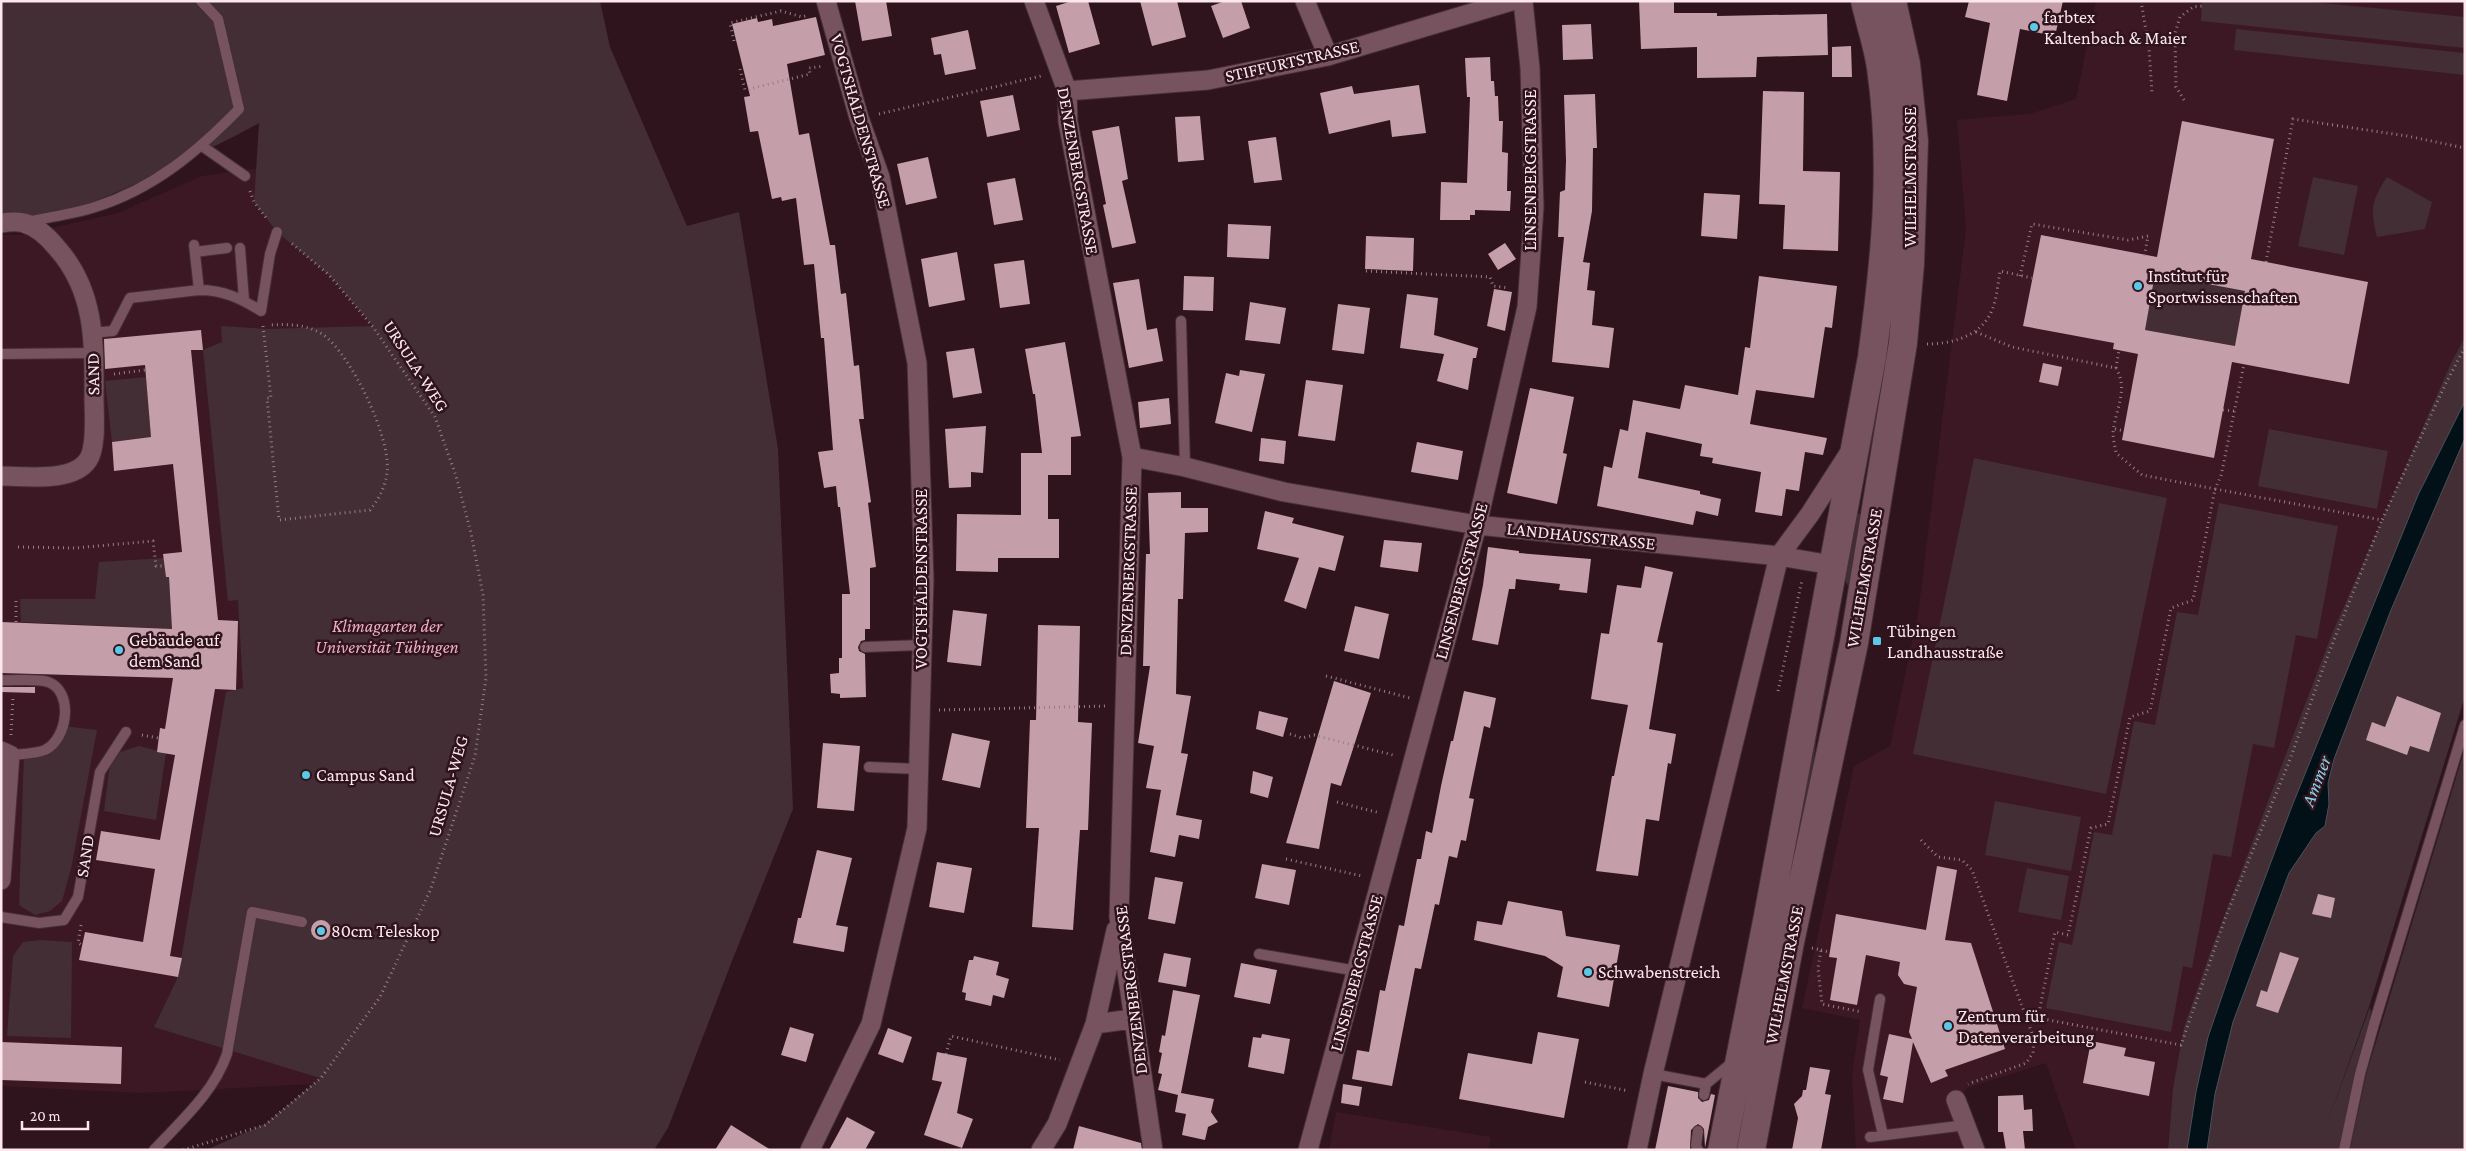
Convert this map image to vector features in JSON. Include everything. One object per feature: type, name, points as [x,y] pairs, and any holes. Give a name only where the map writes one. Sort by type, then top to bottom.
[{"type":"main road","name":"WILHELMSTRASSE","points":[[1722,1150],[1741,1055],[1820,563],[1844,504],[1872,357],[1885,264],[1888,143],[1881,66],[1864,1]]},
{"type":"main road","name":"WILHELMSTRASSE","points":[[1751,1150],[1790,942],[1854,643],[1903,343],[1910,264],[1914,141],[1906,64],[1896,7]]},
{"type":"main road","points":[[1844,504],[1876,510]]},
{"type":"main road","points":[[1820,563],[1849,610],[1854,643]]},
{"type":"street","name":"VOGTSHALDENSTRASSE","points":[[810,1150],[871,1024],[917,828],[924,579],[917,363],[880,177],[859,118],[826,1]]},
{"type":"street","name":"DENZENBERGSTRASSE","points":[[1034,1],[1066,91],[1068,122],[1132,457],[1119,916],[1132,1020],[1153,1150]]},
{"type":"street","points":[[1305,1],[1328,56]]},
{"type":"street","name":"STIFFURTSTRASSE","points":[[1066,91],[1208,80],[1328,56],[1512,1]]},
{"type":"street","name":"LINSENBERGSTRASSE","points":[[1308,1150],[1477,525],[1527,307],[1534,208],[1530,68],[1523,1]]},
{"type":"street","points":[[1,222],[23,222]]},
{"type":"street","name":"SAND","points":[[1,476],[53,477],[73,471],[88,460],[94,435],[94,353],[87,298],[71,263],[45,234],[23,222]]},
{"type":"street","name":"WILHELMSTRASSE","points":[[1638,1150],[1653,1074],[1779,556],[1810,514],[1856,442]]},
{"type":"street","name":"LANDHAUSSTRASSE","points":[[1132,457],[1185,467],[1284,492],[1477,525],[1779,556],[1820,563]]},
{"type":"street","points":[[1,880],[6,753]]},
{"type":"street","points":[[1041,1150],[1057,1124],[1095,1024],[1119,916]]},
{"type":"street","points":[[1095,1024],[1132,1020]]},
{"type":"street","points":[[1956,1100],[1975,1150]]},
{"type":"lane","points":[[23,222],[95,207],[155,181],[202,146],[239,109],[218,19],[201,1]]},
{"type":"lane","points":[[202,146],[245,176]]},
{"type":"lane","points":[[91,333],[113,331],[130,298],[213,290],[231,294],[261,310],[270,254],[277,232]]},
{"type":"lane","points":[[199,290],[195,248],[227,248]]},
{"type":"lane","points":[[240,248],[244,300]]},
{"type":"lane","points":[[1181,321],[1185,467]]},
{"type":"lane","points":[[1,354],[94,353]]},
{"type":"lane","points":[[865,646],[922,645]]},
{"type":"lane","points":[[1,680],[47,681],[59,689],[66,708],[63,726],[54,743],[45,750],[6,753]]},
{"type":"lane","points":[[2344,1150],[2360,1074],[2374,1024],[2465,725]]},
{"type":"lane","name":"SAND","points":[[1,917],[38,923],[64,920],[78,897],[100,772],[126,732]]},
{"type":"lane","points":[[869,767],[919,769]]},
{"type":"lane","points":[[154,1150],[206,1093],[221,1072],[227,1054],[252,912],[302,922]]},
{"type":"lane","points":[[1259,954],[1357,971]]},
{"type":"lane","points":[[1880,999],[1868,1070],[1883,1135]]},
{"type":"lane","points":[[1653,1074],[1705,1090],[1741,1055]]},
{"type":"lane","points":[[1870,1137],[1966,1124]]},
{"type":"lane","points":[[1698,1131],[1696,1145],[1698,1150]]},
{"type":"path","points":[[2141,1],[2150,48],[2152,93]]},
{"type":"path","points":[[2184,100],[2176,87],[2175,32],[2180,17],[2193,7],[2202,6]]},
{"type":"path","points":[[734,41],[730,22],[781,11],[802,17],[810,15]]},
{"type":"path","points":[[740,68],[745,90],[810,74],[809,68],[829,65]]},
{"type":"path","points":[[859,118],[1058,72]]},
{"type":"path","points":[[2266,262],[2293,119],[2408,136],[2465,148]]},
{"type":"path","name":"URSULA-WEG","points":[[183,1150],[265,1124],[321,1078],[380,997],[430,891],[439,864],[474,756],[486,678],[483,595],[473,542],[456,476],[435,417],[374,326],[329,275],[277,232],[254,202],[245,176]]},
{"type":"path","points":[[2020,276],[2032,224],[2128,240],[2148,236],[2144,258]]},
{"type":"path","points":[[1366,271],[1490,277],[1492,286],[1513,288]]},
{"type":"path","points":[[1929,345],[1954,341],[1976,332],[1992,310],[2000,271],[2032,278]]},
{"type":"path","points":[[261,310],[271,398],[267,398],[279,520],[370,510],[379,498],[385,483],[388,471],[387,458],[382,435],[350,368],[334,345],[315,330],[304,326],[285,324],[263,326]]},
{"type":"path","points":[[1976,332],[2012,347],[2116,368]]},
{"type":"path","points":[[2028,1021],[2038,1018],[2181,1045],[2226,916],[2289,762],[2328,655],[2382,520],[2446,383],[2465,347]]},
{"type":"path","points":[[2119,350],[2116,368],[2122,378],[2122,388],[2114,428],[2116,452],[2142,475],[2382,520]]},
{"type":"path","points":[[2038,1018],[2055,932],[2068,935],[2091,828],[2108,824],[2130,717],[2150,711],[2171,608],[2193,600],[2215,489],[2221,476],[2244,364]]},
{"type":"path","points":[[94,376],[145,370]]},
{"type":"path","points":[[2223,410],[2234,412]]},
{"type":"path","points":[[2114,428],[2124,431]]},
{"type":"path","points":[[18,547],[75,548],[153,541],[156,566],[165,566]]},
{"type":"path","points":[[1778,691],[1796,598],[1820,563]]},
{"type":"path","points":[[16,599],[16,622]]},
{"type":"path","points":[[1326,676],[1429,703]]},
{"type":"path","points":[[6,753],[14,681]]},
{"type":"path","points":[[921,710],[1124,706]]},
{"type":"path","points":[[1290,734],[1302,738],[1314,735],[1413,760]]},
{"type":"path","points":[[1336,802],[1398,817]]},
{"type":"path","points":[[1921,840],[1938,857],[1962,860],[1972,870],[2034,1039],[2033,1053],[2026,1063],[1963,1085],[1956,1100]]},
{"type":"path","points":[[1286,859],[1382,880]]},
{"type":"path","points":[[1790,942],[1829,952]]},
{"type":"path","points":[[1821,950],[1818,968],[1822,1004],[1857,1011]]},
{"type":"path","points":[[946,1054],[951,1036],[1080,1064]]},
{"type":"path","points":[[1585,1082],[1649,1094]]},
{"type":"shaded area","points":[[2096,1],[2465,1],[2465,337],[2451,363],[2333,631],[2210,953],[2184,1027],[2173,1088],[2168,1150],[2076,1150],[2046,1063],[1967,1088],[1957,1099],[1975,1150],[1856,1150],[1852,1075],[1860,1020],[1802,1008],[1854,766],[1890,746],[1918,614],[1966,229],[1957,120],[2030,114],[2076,99]]},
{"type":"shaded area","name":"Campus Sand","points":[[349,156],[460,195],[332,1083],[141,1093],[1,1086],[1,235],[20,235],[118,213],[202,176]]},
{"type":"shaded area","points":[[1336,1112],[1491,1137],[1488,1150],[1329,1150]]},
{"type":"green space","name":"Klimagarten der Universität Tübingen","points":[[1,1],[600,1],[610,47],[687,226],[739,212],[778,449],[793,809],[668,1128],[654,1150],[206,1150],[265,1124],[320,1078],[154,1027],[178,977],[226,692],[243,688],[238,600],[228,601],[203,350],[222,342],[221,326],[267,329],[373,326],[329,275],[277,232],[254,202],[259,123],[167,169],[86,205],[44,218],[1,223]]},
{"type":"green space","points":[[2202,1],[2302,1],[2465,17],[2465,48],[2201,21]]},
{"type":"green space","points":[[2236,29],[2465,53],[2465,75],[2234,50]]},
{"type":"green space","points":[[2313,177],[2358,186],[2344,255],[2298,246]]},
{"type":"green space","points":[[2387,177],[2432,202],[2425,229],[2377,237],[2373,219],[2373,205]]},
{"type":"green space","points":[[2155,274],[2245,291],[2235,346],[2145,330]]},
{"type":"green space","points":[[2465,337],[2465,401],[2418,495],[2292,806],[2239,947],[2208,1037],[2196,1093],[2187,1150],[2168,1150],[2173,1088],[2184,1027],[2210,953],[2333,631],[2451,363]]},
{"type":"green space","points":[[146,377],[151,437],[112,442],[105,381]]},
{"type":"green space","points":[[2269,429],[2388,451],[2377,509],[2258,486]]},
{"type":"green space","points":[[2465,438],[2465,696],[2369,1007],[2326,1126],[2370,1007],[2371,1012],[2339,1150],[2207,1150],[2215,1094],[2233,1022],[2289,873],[2316,833],[2325,826],[2329,805],[2328,783],[2334,759],[2391,610]]},
{"type":"green space","points":[[1974,458],[2167,498],[2106,794],[1913,754]]},
{"type":"green space","points":[[2219,503],[2338,526],[2317,639],[2296,635],[2274,748],[2253,744],[2231,857],[2213,854],[2192,968],[2183,966],[2171,1032],[2046,1008],[2059,942],[2072,945],[2094,832],[2112,835],[2134,721],[2155,725],[2177,612],[2198,615]]},
{"type":"green space","points":[[1852,511],[1865,516],[1852,594],[1841,572]]},
{"type":"green space","points":[[164,558],[169,577],[172,629],[21,622],[20,599],[95,599],[99,562]]},
{"type":"green space","points":[[1837,608],[1839,618],[1816,741],[1808,816],[1738,1150],[1747,1092]]},
{"type":"green space","points":[[63,726],[97,730],[71,869],[62,901],[50,911],[35,915],[19,905],[24,753],[53,743]]},
{"type":"green space","points":[[139,746],[166,753],[156,820],[104,811],[111,755]]},
{"type":"green space","points":[[2465,748],[2465,1150],[2350,1150],[2366,1075]]},
{"type":"green space","points":[[1995,801],[2081,817],[2071,871],[1985,855]]},
{"type":"green space","points":[[2027,868],[2069,876],[2061,920],[2018,912]]},
{"type":"green space","points":[[40,940],[72,942],[71,1038],[7,1036],[13,956],[23,942]]},
{"type":"water","name":"Ammer","points":[[2465,401],[2465,438],[2391,610],[2334,759],[2328,783],[2329,804],[2325,826],[2316,833],[2289,873],[2233,1022],[2215,1094],[2207,1150],[2187,1150],[2196,1092],[2208,1037],[2239,947],[2292,806],[2418,495]]},
{"type":"building","points":[[855,1],[886,1],[892,36],[862,41]]},
{"type":"building","points":[[1072,1],[1088,1],[1100,44],[1069,53],[1056,6]]},
{"type":"building","points":[[1140,1],[1177,1],[1186,37],[1152,46]]},
{"type":"building","points":[[1225,1],[1241,1],[1250,28],[1223,38],[1211,6]]},
{"type":"building","points":[[1639,1],[1674,1],[1674,13],[1717,13],[1717,16],[1827,14],[1828,55],[1757,57],[1756,77],[1697,78],[1697,47],[1641,49]]},
{"type":"building","points":[[1969,1],[2063,1],[2055,36],[2020,29],[2007,101],[1977,95],[1990,23],[1965,17]]},
{"type":"building","points":[[816,17],[825,55],[787,64],[799,135],[809,133],[830,245],[835,245],[841,294],[846,293],[854,366],[859,365],[864,419],[859,419],[871,502],[868,503],[876,567],[870,568],[870,629],[865,629],[865,640],[861,641],[858,647],[859,651],[865,654],[866,697],[840,698],[840,694],[831,693],[830,674],[839,673],[839,658],[842,658],[842,594],[850,594],[836,486],[824,488],[818,452],[833,450],[824,338],[821,338],[814,264],[804,265],[796,198],[782,201],[781,197],[772,199],[758,131],[750,132],[744,97],[750,96],[732,24],[757,18],[758,22],[772,19],[773,26]]},
{"type":"building","points":[[1591,24],[1593,59],[1563,60],[1562,25]]},
{"type":"building","points":[[968,30],[976,69],[945,75],[941,54],[934,55],[931,38]]},
{"type":"building","points":[[1851,46],[1852,77],[1832,77],[1832,47]]},
{"type":"building","points":[[1490,57],[1491,81],[1494,81],[1495,96],[1498,96],[1499,121],[1503,121],[1502,152],[1508,153],[1507,191],[1511,191],[1510,211],[1475,210],[1475,215],[1470,215],[1470,220],[1440,220],[1441,182],[1467,183],[1470,97],[1467,97],[1465,58]]},
{"type":"building","points":[[1419,85],[1426,133],[1392,137],[1390,120],[1329,134],[1320,93],[1352,86],[1354,94]]},
{"type":"building","points":[[1763,91],[1804,92],[1803,171],[1840,172],[1838,251],[1783,249],[1785,205],[1759,204]]},
{"type":"building","points":[[1595,94],[1597,148],[1593,148],[1592,211],[1583,262],[1590,263],[1587,290],[1595,291],[1592,325],[1614,328],[1609,368],[1552,362],[1564,237],[1558,237],[1560,192],[1565,190],[1564,95]]},
{"type":"building","points":[[1013,95],[1020,130],[987,137],[980,101]]},
{"type":"building","points":[[1200,116],[1204,160],[1178,162],[1175,117]]},
{"type":"building","points":[[2182,121],[2274,139],[2251,259],[2368,282],[2349,384],[2232,362],[2214,458],[2122,440],[2138,354],[2113,349],[2114,343],[2023,326],[2041,235],[2157,257]],"holes":[[[2155,274],[2245,291],[2235,346],[2145,330]]]},
{"type":"building","points":[[1119,126],[1128,179],[1122,181],[1136,243],[1112,248],[1103,205],[1106,204],[1092,131]]},
{"type":"building","points":[[1276,137],[1282,180],[1254,183],[1248,141]]},
{"type":"building","points":[[928,157],[937,198],[906,205],[897,164]]},
{"type":"building","points":[[1015,178],[1023,220],[994,225],[987,183]]},
{"type":"building","points":[[1704,193],[1740,195],[1737,239],[1701,236]]},
{"type":"building","points":[[1228,224],[1271,226],[1269,259],[1227,257]]},
{"type":"building","points":[[1366,236],[1414,238],[1413,271],[1365,269]]},
{"type":"building","points":[[1505,243],[1516,259],[1498,270],[1488,254]]},
{"type":"building","points":[[957,252],[965,300],[929,307],[921,259]]},
{"type":"building","points":[[1024,260],[1030,304],[1000,308],[994,264]]},
{"type":"building","points":[[1184,276],[1214,277],[1213,311],[1183,310]]},
{"type":"building","points":[[1759,276],[1837,286],[1832,328],[1825,327],[1814,398],[1756,390],[1750,424],[1827,438],[1823,455],[1805,452],[1799,491],[1786,489],[1782,516],[1755,512],[1761,472],[1712,463],[1713,458],[1700,456],[1702,444],[1646,432],[1638,478],[1700,491],[1700,494],[1721,499],[1718,516],[1696,511],[1693,525],[1597,506],[1604,466],[1612,468],[1620,429],[1628,431],[1633,400],[1680,409],[1685,385],[1738,395],[1745,347],[1750,348]]},
{"type":"building","points":[[1139,279],[1147,330],[1157,328],[1163,361],[1129,368],[1113,283]]},
{"type":"building","points":[[1494,289],[1512,292],[1505,331],[1487,326]]},
{"type":"building","points":[[1407,294],[1438,298],[1434,335],[1478,348],[1476,358],[1473,358],[1468,390],[1437,381],[1444,354],[1400,348]]},
{"type":"building","points":[[1250,302],[1286,308],[1280,344],[1245,340]]},
{"type":"building","points":[[1338,304],[1370,308],[1364,354],[1332,350]]},
{"type":"building","name":"Gebäude auf dem Sand","points":[[201,330],[203,350],[191,350],[218,620],[238,621],[236,690],[215,689],[170,956],[182,958],[178,977],[79,960],[85,932],[143,942],[155,869],[96,860],[101,831],[160,840],[175,755],[157,752],[160,728],[165,729],[173,678],[1,673],[1,622],[172,629],[169,577],[166,577],[163,554],[182,552],[173,464],[114,471],[112,442],[151,437],[145,365],[105,369],[104,339]]},
{"type":"building","points":[[1065,342],[1081,436],[1071,437],[1071,475],[1048,475],[1048,519],[1059,519],[1059,558],[998,558],[998,572],[956,571],[957,514],[1021,515],[1021,453],[1042,453],[1035,394],[1033,394],[1025,349]]},
{"type":"building","points":[[974,348],[982,393],[953,398],[946,352]]},
{"type":"building","points":[[2043,363],[2062,367],[2058,386],[2039,382]]},
{"type":"building","points":[[1240,370],[1265,374],[1252,432],[1215,423],[1226,373],[1239,376]]},
{"type":"building","points":[[1306,380],[1343,385],[1335,441],[1298,436]]},
{"type":"building","points":[[1530,388],[1574,397],[1563,453],[1567,454],[1557,504],[1507,493]]},
{"type":"building","points":[[1169,398],[1171,424],[1140,428],[1138,402]]},
{"type":"building","points":[[986,426],[983,473],[971,472],[971,487],[949,488],[945,429]]},
{"type":"building","points":[[1261,438],[1286,441],[1284,464],[1259,461]]},
{"type":"building","points":[[1417,442],[1463,451],[1458,480],[1411,472]]},
{"type":"building","points":[[1181,492],[1181,508],[1208,508],[1208,532],[1185,533],[1183,599],[1178,599],[1176,694],[1191,696],[1181,753],[1188,754],[1176,815],[1202,820],[1199,839],[1179,835],[1175,857],[1150,852],[1161,790],[1146,788],[1154,746],[1138,743],[1150,666],[1143,666],[1146,554],[1150,554],[1148,493]]},
{"type":"building","points":[[1265,511],[1294,518],[1292,523],[1344,536],[1335,571],[1319,567],[1306,609],[1284,601],[1299,558],[1257,549]]},
{"type":"building","points":[[1384,540],[1422,543],[1418,572],[1380,567]]},
{"type":"building","points":[[1488,547],[1519,551],[1519,553],[1591,559],[1587,593],[1559,590],[1560,584],[1516,579],[1515,589],[1509,589],[1498,645],[1472,640],[1483,585]]},
{"type":"building","points":[[1645,566],[1673,572],[1657,642],[1663,643],[1649,729],[1676,734],[1671,764],[1668,763],[1659,821],[1646,819],[1638,876],[1596,871],[1612,776],[1614,776],[1628,705],[1591,699],[1601,633],[1609,634],[1617,585],[1641,588]]},
{"type":"building","points":[[1355,606],[1389,614],[1379,659],[1344,651]]},
{"type":"building","points":[[953,610],[987,614],[981,666],[947,662]]},
{"type":"building","points":[[1038,625],[1080,626],[1078,722],[1092,723],[1088,830],[1080,830],[1073,930],[1032,927],[1039,828],[1026,828],[1030,720],[1036,720]]},
{"type":"building","points":[[1334,681],[1371,693],[1341,786],[1331,783],[1319,849],[1286,843]]},
{"type":"building","points":[[1,687],[35,687],[35,693],[1,692]]},
{"type":"building","points":[[1464,691],[1496,698],[1490,728],[1484,726],[1469,798],[1474,799],[1466,841],[1461,840],[1457,858],[1449,856],[1439,905],[1435,904],[1421,969],[1415,968],[1392,1086],[1352,1079],[1357,1050],[1369,1052],[1380,990],[1385,991],[1399,925],[1404,926],[1417,859],[1421,859],[1426,831],[1432,833],[1451,741],[1453,741]]},
{"type":"building","points":[[2397,696],[2441,713],[2429,752],[2410,746],[2407,755],[2366,740],[2372,722],[2385,727]]},
{"type":"building","points":[[1259,711],[1288,718],[1283,737],[1256,729]]},
{"type":"building","points":[[952,733],[990,741],[980,788],[942,780]]},
{"type":"building","points":[[823,743],[860,746],[854,811],[817,808]]},
{"type":"building","points":[[1253,771],[1273,777],[1268,798],[1250,793]]},
{"type":"building","points":[[817,850],[852,858],[836,925],[848,927],[844,952],[793,943]]},
{"type":"building","points":[[937,862],[972,868],[964,913],[929,907]]},
{"type":"building","points":[[1262,864],[1296,870],[1289,905],[1255,898]]},
{"type":"building","points":[[1937,866],[1957,870],[1945,940],[1971,943],[2005,1049],[1945,1070],[1948,1076],[1931,1083],[1913,1042],[1903,1103],[1883,1099],[1888,1077],[1880,1075],[1889,1034],[1912,1039],[1909,1032],[1917,987],[1904,984],[1898,975],[1900,962],[1866,955],[1857,1005],[1830,1000],[1837,958],[1829,957],[1836,914],[1926,930]]},
{"type":"building","points":[[1155,877],[1183,882],[1175,924],[1148,919]]},
{"type":"building","points":[[2318,894],[2335,898],[2331,918],[2312,914]]},
{"type":"building","points":[[1508,901],[1562,911],[1566,936],[1620,945],[1609,1007],[1557,997],[1563,967],[1545,956],[1474,940],[1477,921],[1502,925]]},
{"type":"building","name":"80cm Teleskop","points":[[321,920],[328,923],[331,930],[328,937],[321,940],[314,937],[311,930],[314,923]]},
{"type":"building","points":[[2280,952],[2299,958],[2278,1013],[2256,1006],[2261,990],[2267,992]]},
{"type":"building","points":[[1164,953],[1191,958],[1186,987],[1158,982]]},
{"type":"building","points":[[974,956],[999,962],[996,975],[1009,979],[1004,998],[993,995],[991,1006],[965,1000],[966,993],[962,992],[969,960],[973,960]]},
{"type":"building","points":[[1241,963],[1277,970],[1270,1004],[1234,997]]},
{"type":"building","points":[[1173,990],[1200,995],[1181,1093],[1214,1099],[1211,1112],[1218,1122],[1208,1127],[1205,1140],[1182,1135],[1186,1114],[1175,1112],[1178,1095],[1158,1090],[1162,1074],[1158,1073],[1162,1053],[1159,1052],[1162,1035],[1165,1036]]},
{"type":"building","points":[[790,1027],[814,1034],[806,1062],[781,1055]]},
{"type":"building","points":[[888,1028],[912,1037],[903,1063],[878,1054]]},
{"type":"building","points":[[1538,1032],[1579,1039],[1564,1118],[1459,1099],[1468,1053],[1532,1064]]},
{"type":"building","points":[[1262,1034],[1290,1039],[1284,1074],[1248,1067],[1253,1037],[1261,1038]]},
{"type":"building","points":[[2091,1041],[2126,1048],[2124,1056],[2155,1062],[2149,1096],[2083,1083]]},
{"type":"building","points":[[1,1042],[122,1047],[121,1084],[1,1080]]},
{"type":"building","points":[[937,1052],[967,1058],[957,1113],[973,1119],[962,1148],[924,1135],[942,1082],[932,1080]]},
{"type":"building","points":[[1810,1067],[1830,1070],[1825,1094],[1831,1095],[1821,1150],[1792,1150],[1798,1118],[1794,1104],[1802,1096],[1803,1090],[1806,1090]]},
{"type":"building","points":[[1343,1084],[1362,1087],[1359,1106],[1341,1103]]},
{"type":"building","points":[[1668,1086],[1698,1092],[1698,1098],[1702,1102],[1709,1100],[1711,1094],[1715,1095],[1705,1148],[1704,1129],[1698,1124],[1691,1130],[1690,1150],[1655,1150]]},
{"type":"building","points":[[2023,1095],[2024,1110],[2032,1109],[2033,1131],[2023,1131],[2025,1150],[2006,1150],[2003,1132],[1998,1132],[1998,1096]]},
{"type":"building","points":[[847,1117],[875,1132],[865,1150],[829,1150]]},
{"type":"building","points":[[731,1125],[771,1150],[715,1150]]},
{"type":"building","points":[[1079,1126],[1141,1143],[1142,1150],[1073,1150]]},
{"type":"place","name":"farbtex Kaltenbach & Maier","points":[[2034,27]]},
{"type":"place","name":"Institut für Sportwissenschaften","points":[[2138,286]]},
{"type":"place","name":"Tübingen Landhausstraße","points":[[1877,641]]},
{"type":"place","name":"Gebäude auf dem Sand","points":[[119,650]]},
{"type":"place","name":"Campus Sand","points":[[306,775]]},
{"type":"place","name":"80cm Teleskop","points":[[321,931]]},
{"type":"place","name":"Schwabenstreich","points":[[1588,972]]},
{"type":"place","name":"Zentrum für Datenverarbeitung","points":[[1948,1026]]}]
